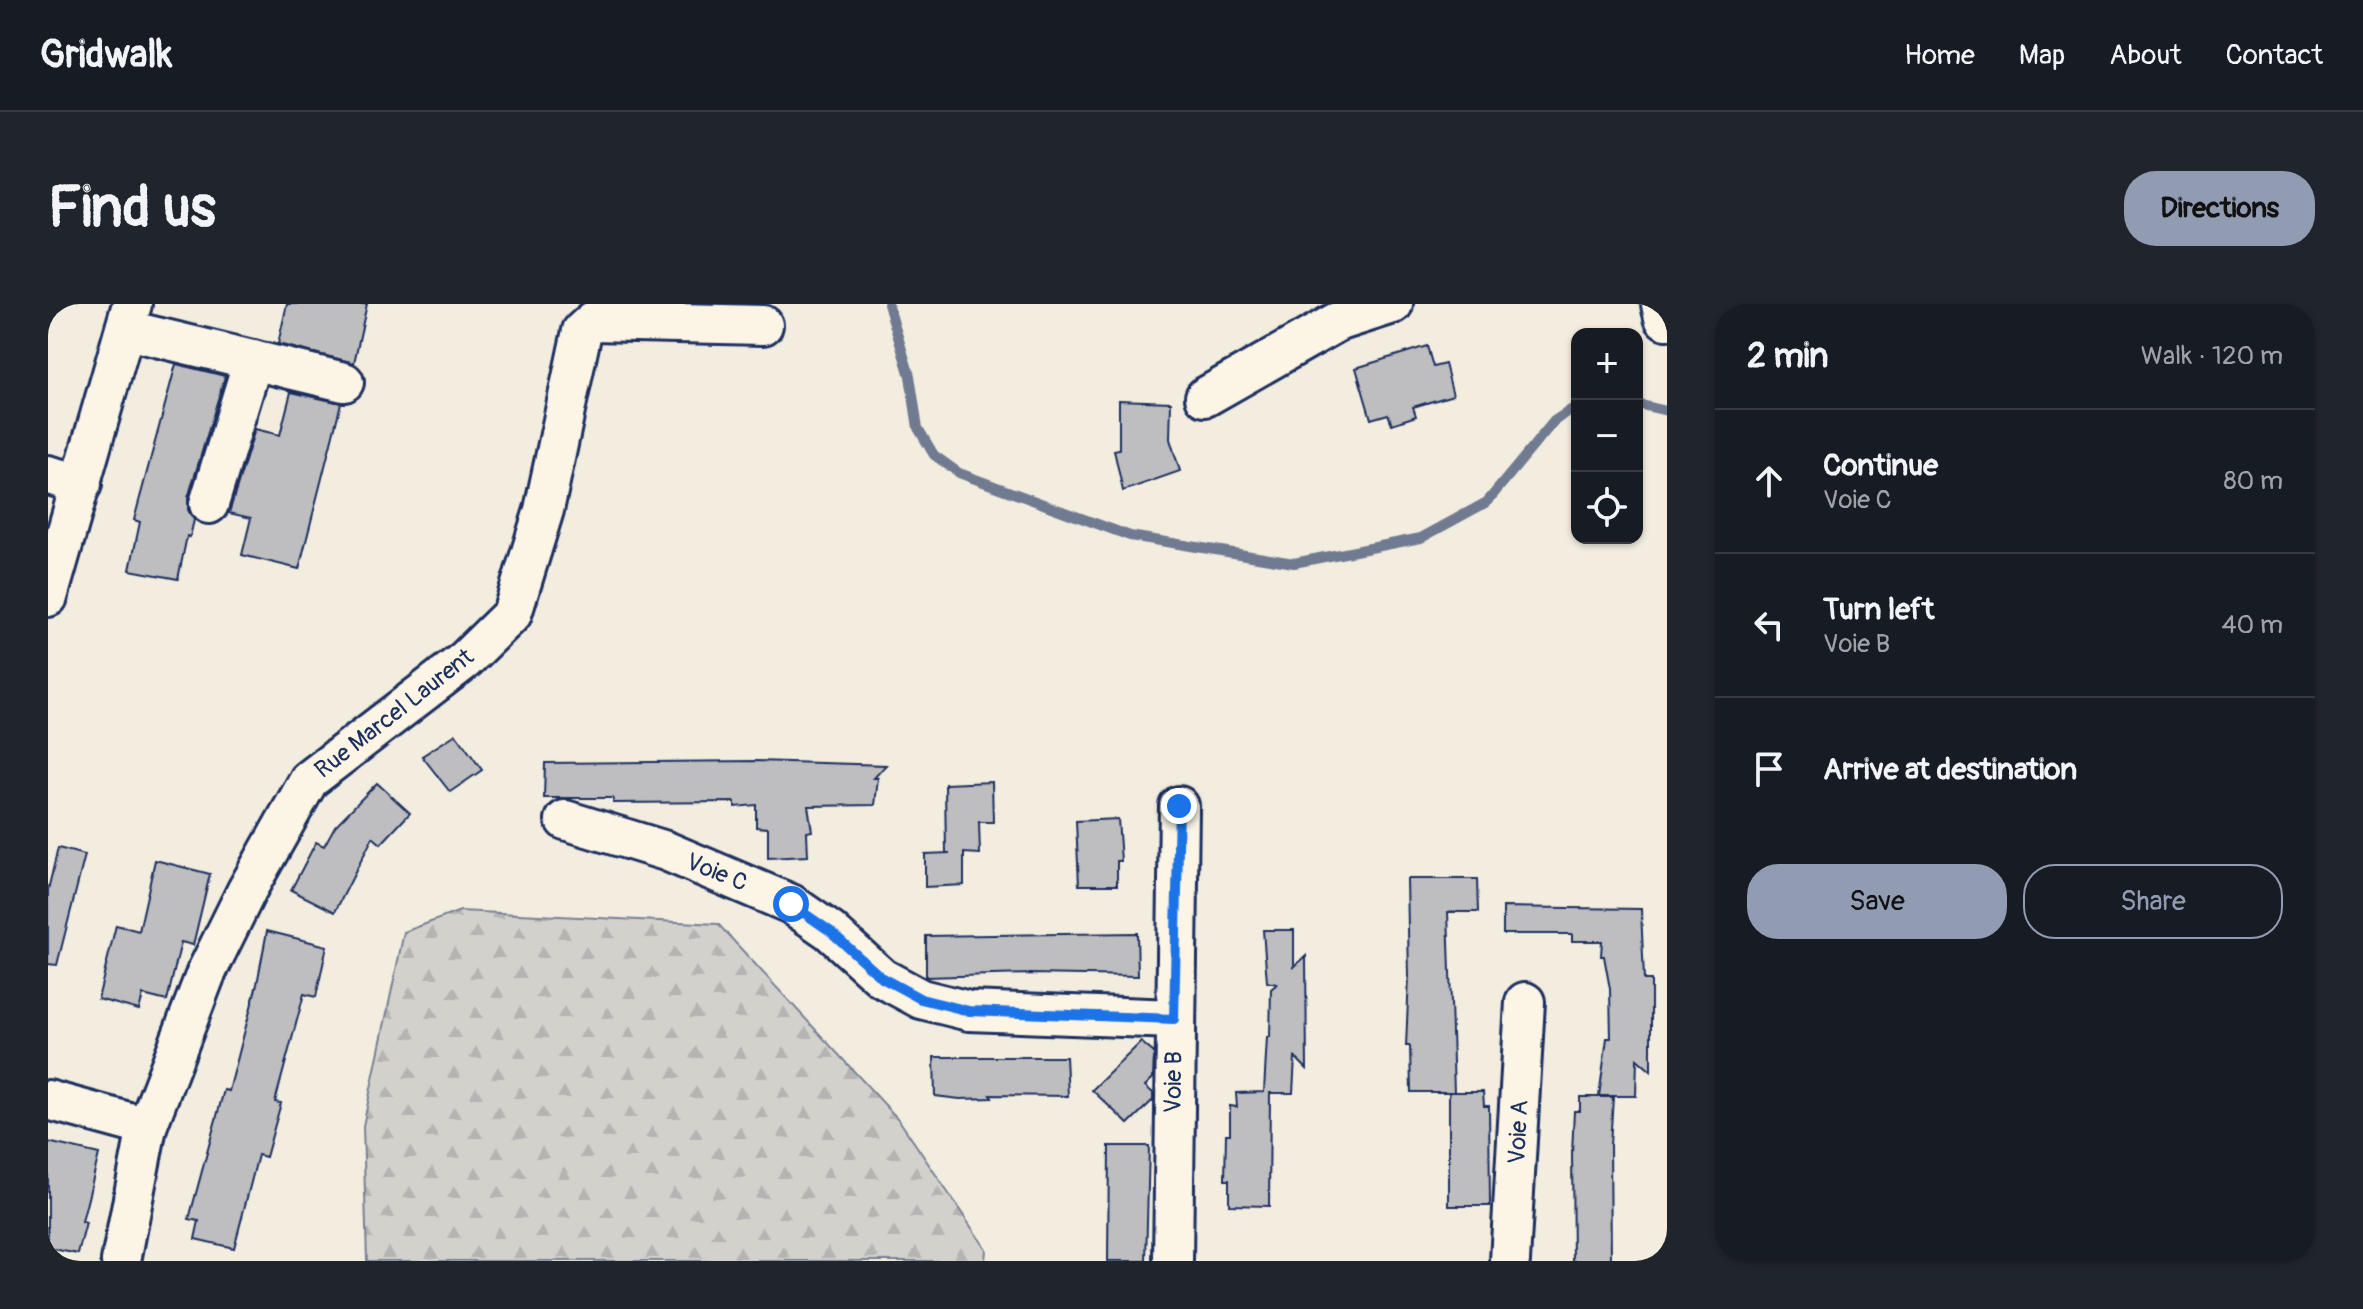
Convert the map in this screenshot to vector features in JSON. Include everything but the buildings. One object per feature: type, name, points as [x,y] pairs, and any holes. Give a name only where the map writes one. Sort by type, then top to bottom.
[{"type":"main road","points":[[1664,304],[1667,317]]},
{"type":"street","points":[[1205,397],[1337,322],[1393,304]]},
{"type":"street","points":[[48,597],[65,480],[130,317],[253,360],[344,382]]},
{"type":"street","name":"Rue Marcel Laurent","points":[[121,1261],[147,1127],[206,973],[247,890],[309,780],[465,660],[512,614],[544,510],[582,331],[593,321],[763,325]]},
{"type":"street","points":[[209,504],[253,360]]},
{"type":"street","name":"Voie B","points":[[1173,1261],[1179,806]]},
{"type":"street","name":"Voie C","points":[[565,820],[666,851],[791,904],[830,931],[882,978],[921,999],[969,1011],[1174,1019]]},
{"type":"street","name":"Voie A","points":[[1510,1261],[1525,1002]]},
{"type":"street","points":[[48,1100],[147,1127]]},
{"type":"green space","points":[[460,911],[718,924],[899,1120],[986,1249],[985,1261],[367,1261],[363,1126],[404,932]]},
{"type":"waterway","points":[[888,304],[910,376],[918,428],[934,455],[959,473],[1130,536],[1294,563],[1421,538],[1487,502],[1554,421],[1571,410]]},
{"type":"waterway","points":[[1643,405],[1667,411]]},
{"type":"route","points":[[791,904],[830,931],[882,978],[921,999],[969,1011],[1174,1019],[1179,806]]}]
